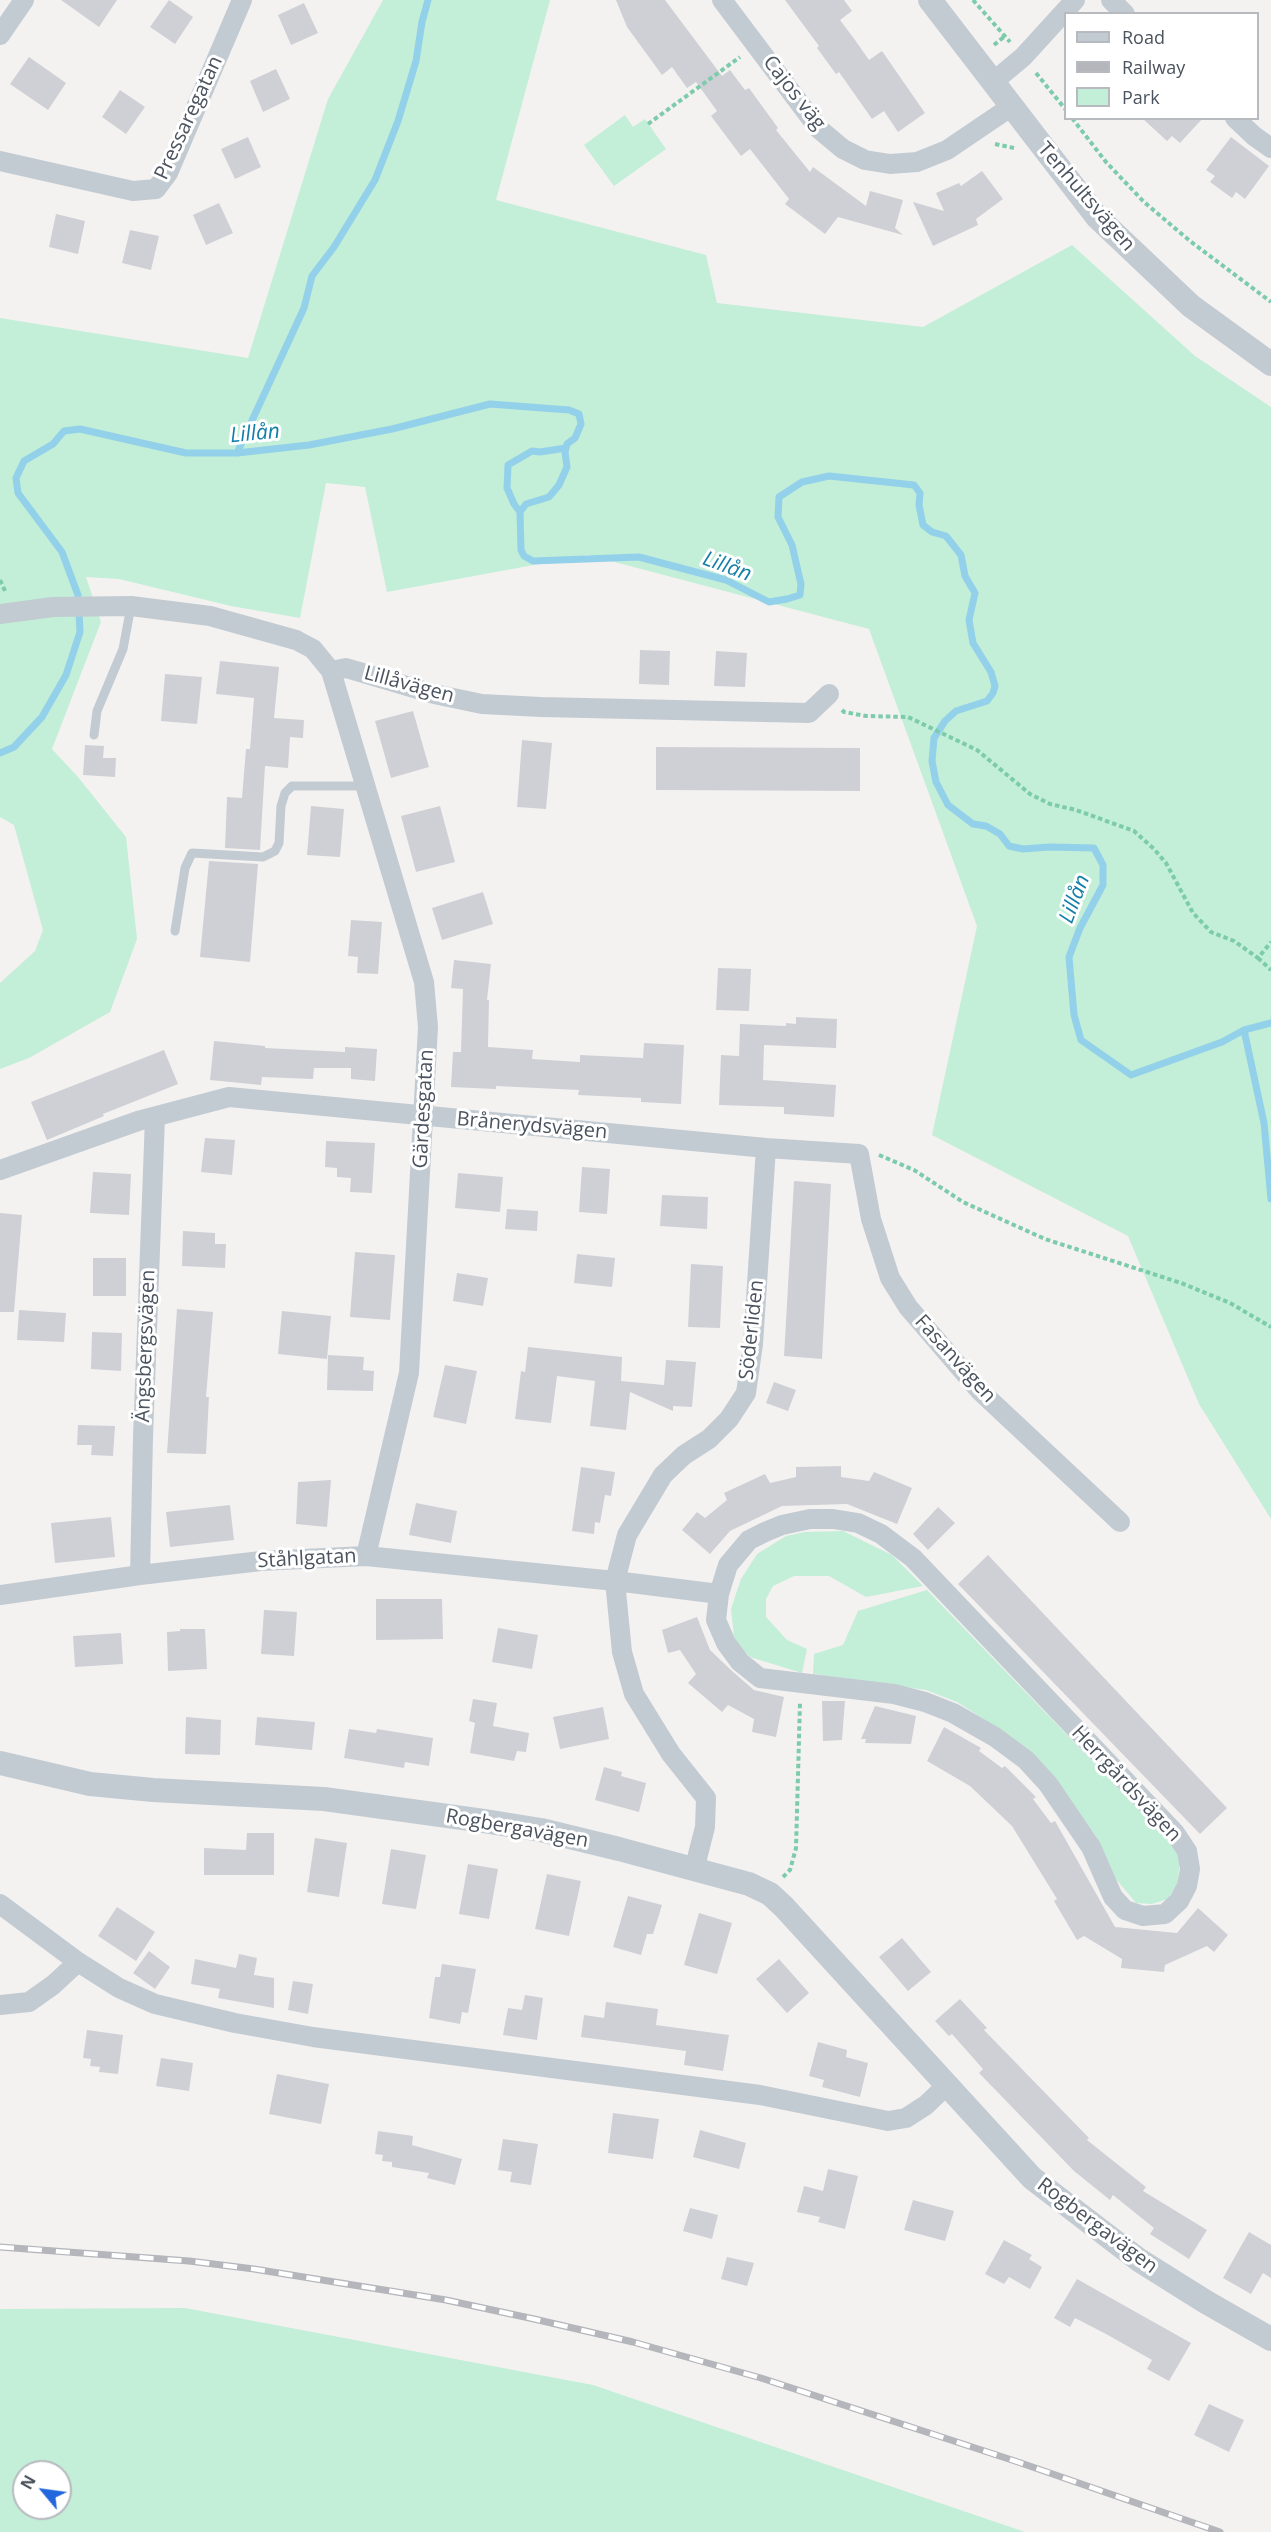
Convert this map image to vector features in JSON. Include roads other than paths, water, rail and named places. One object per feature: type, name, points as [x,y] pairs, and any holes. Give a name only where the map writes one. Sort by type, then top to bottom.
[{"type":"street","points":[[0,35],[24,0]]},
{"type":"street","name":"Pressaregatan","points":[[0,161],[134,191],[156,189],[168,173],[242,0]]},
{"type":"street","name":"Cajos väg","points":[[722,0],[819,129],[843,149],[865,160],[890,164],[917,162],[947,150],[1012,106]]},
{"type":"street","name":"Tenhultsvägen","points":[[930,0],[1097,217],[1191,306],[1271,364]]},
{"type":"street","points":[[1064,12],[1075,0]]},
{"type":"street","points":[[1111,0],[1123,12]]},
{"type":"street","points":[[993,82],[1023,57],[1064,12]]},
{"type":"street","points":[[1237,120],[1271,148]]},
{"type":"street","points":[[0,614],[54,607],[123,607],[210,616],[296,640],[313,649],[331,671]]},
{"type":"street","name":"Lillåvägen","points":[[331,671],[346,668],[434,694],[482,704],[541,707],[809,713],[829,694]]},
{"type":"street","name":"Gärdesgatan","points":[[331,671],[407,934],[424,982],[428,1027],[409,1373],[366,1556]]},
{"type":"street","name":"Brånerydsvägen","points":[[0,1170],[155,1117],[229,1097],[766,1148],[865,1153]]},
{"type":"street","name":"Ängsbergsvägen","points":[[140,1575],[155,1117]]},
{"type":"street","name":"Söderliden","points":[[694,1870],[705,1827],[706,1798],[671,1754],[634,1694],[622,1652],[615,1581],[627,1535],[663,1475],[684,1455],[709,1439],[729,1419],[746,1393],[753,1344],[766,1148]]},
{"type":"street","name":"Fasanvägen","points":[[865,1153],[871,1219],[890,1278],[908,1307],[980,1391],[1120,1522]]},
{"type":"street","name":"Herrgårdsvägen","points":[[810,1519],[833,1519],[858,1523],[898,1545],[1175,1833],[1187,1851],[1190,1869],[1187,1886],[1179,1901],[1165,1914],[1143,1916],[1125,1910],[1113,1897],[1091,1846],[1048,1784],[1026,1760],[995,1737],[953,1713],[925,1702],[894,1694],[760,1678],[740,1662],[726,1643],[716,1620],[719,1594],[728,1565],[738,1552],[749,1540],[782,1525],[810,1519]]},
{"type":"street","name":"Ståhlgatan","points":[[0,1595],[261,1561],[366,1556],[615,1581]]},
{"type":"street","points":[[615,1581],[719,1594]]},
{"type":"street","name":"Rogbergavägen","points":[[0,1762],[90,1784],[153,1790],[324,1799],[541,1830],[749,1884],[770,1894],[1032,2178],[1139,2260],[1271,2339]]},
{"type":"street","points":[[0,1904],[78,1962],[119,1988],[155,2004],[234,2023],[313,2037],[760,2095],[872,2120],[888,2121],[906,2118],[926,2105],[947,2085]]},
{"type":"street","points":[[0,2005],[29,2002],[53,1985],[78,1962]]},
{"type":"lane","points":[[94,735],[97,711],[123,649],[123,607]]},
{"type":"lane","points":[[175,931],[185,868],[192,852],[263,857],[275,851],[279,843],[281,806],[285,793],[292,786],[366,786]]},
{"type":"waterway","points":[[237,453],[304,308],[312,276],[334,247],[375,180],[398,121],[416,61],[428,0]]},
{"type":"waterway","name":"Lillån","points":[[0,753],[14,747],[42,717],[66,675],[80,632],[78,595],[62,552],[18,493],[16,478],[24,461],[53,444],[64,431],[80,429],[186,453],[237,453],[309,445],[392,429],[490,404],[569,410],[579,414],[581,424],[575,438],[567,444],[565,452],[567,467],[559,485],[549,497],[526,504],[520,512],[521,550],[524,556],[533,561],[639,557],[726,580],[769,602],[787,599],[800,595],[801,584],[792,545],[778,517],[779,497],[802,482],[829,476],[914,485],[920,493],[919,505],[923,525],[932,532],[946,536],[961,555],[965,576],[975,593],[969,620],[973,643],[991,672],[995,686],[987,701],[956,711],[945,721],[934,738],[932,761],[936,782],[948,805],[973,824],[986,826],[1000,834],[1009,846],[1023,849],[1094,848],[1103,865],[1103,885],[1080,928],[1069,957],[1074,1015],[1081,1040],[1131,1075],[1222,1042],[1244,1030],[1271,1023]]},
{"type":"waterway","points":[[520,512],[507,488],[508,465],[532,451],[566,448]]},
{"type":"waterway","points":[[1244,1030],[1264,1123],[1271,1199]]},
{"type":"railway","points":[[0,2247],[189,2261],[254,2269],[446,2300],[633,2342],[761,2378],[1018,2462],[1220,2532]]}]
